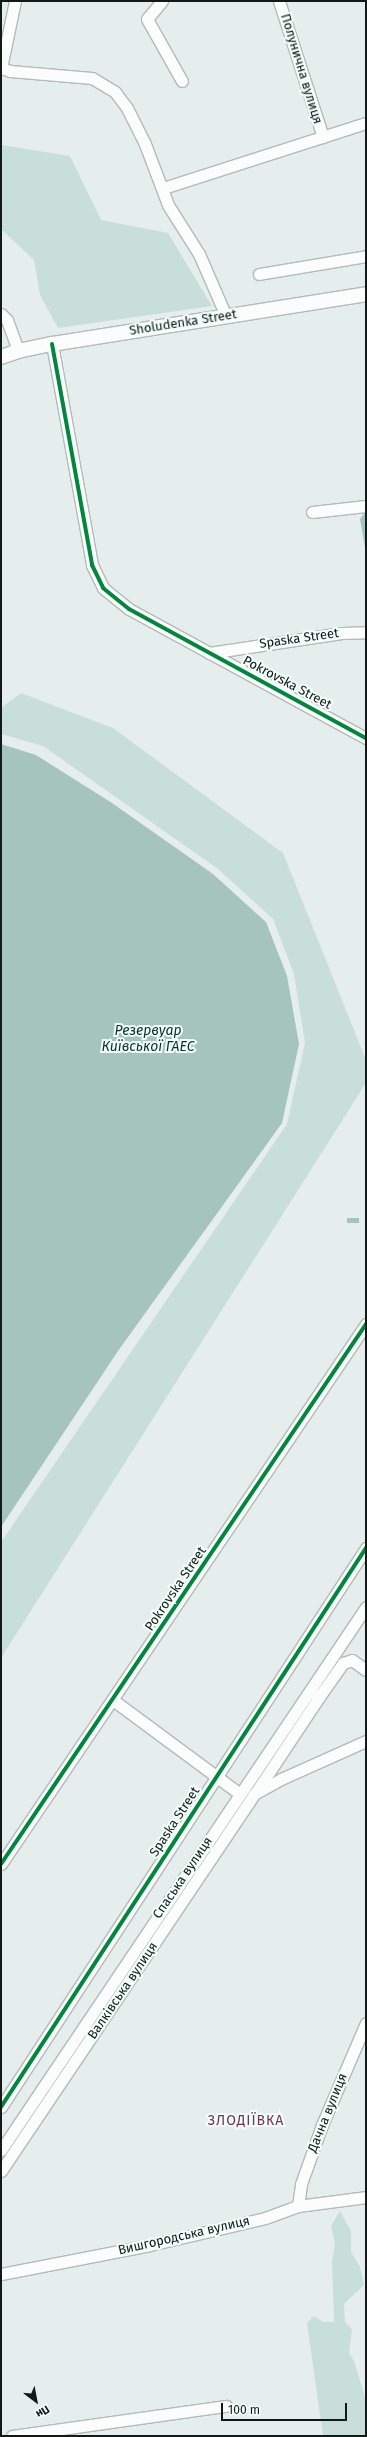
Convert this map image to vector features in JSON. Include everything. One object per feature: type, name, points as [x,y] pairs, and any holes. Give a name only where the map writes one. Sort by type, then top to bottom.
[{"type":"main road","name":"Sholudenka Street","points":[[1,357],[18,351],[52,344],[366,294]]},
{"type":"street","points":[[15,1],[1,68],[10,71],[92,78],[115,92],[127,108],[163,188],[168,205],[199,254],[226,316]]},
{"type":"street","points":[[162,1],[147,19],[182,81]]},
{"type":"street","name":"Полунична вулиця","points":[[279,1],[323,137]]},
{"type":"street","points":[[163,188],[366,123]]},
{"type":"street","points":[[259,274],[366,256]]},
{"type":"street","points":[[1,314],[6,320],[18,351]]},
{"type":"street","name":"Pokrovska Street","points":[[52,344],[92,565],[103,588],[130,609],[366,738]]},
{"type":"street","points":[[312,512],[366,506]]},
{"type":"street","name":"Spaska Street","points":[[209,653],[342,633],[366,632]]},
{"type":"street","name":"Pokrovska Street","points":[[1,1864],[366,1324]]},
{"type":"street","name":"Spaska Street","points":[[1,2107],[366,1548]]},
{"type":"street","name":"Спаська вулиця","points":[[1,2150],[366,1607]]},
{"type":"street","points":[[254,1794],[342,1664],[352,1660],[364,1665]]},
{"type":"street","points":[[309,1690],[319,1697]]},
{"type":"street","points":[[113,1700],[240,1794]]},
{"type":"street","name":"Валківська вулиця","points":[[1,2171],[254,1794],[281,1779],[366,1741]]},
{"type":"street","points":[[127,1961],[138,1968]]},
{"type":"street","name":"Дачна вулиця","points":[[298,2206],[301,2184],[322,2125],[366,2024]]},
{"type":"street","name":"Вишгородська вулиця","points":[[1,2274],[150,2245],[265,2218],[298,2206],[366,2198]]},
{"type":"street","points":[[12,2436],[226,2406]]},
{"type":"shaded area","points":[[1,145],[70,156],[101,220],[168,233],[212,306],[58,328],[40,295],[34,260],[1,229]]},
{"type":"shaded area","points":[[21,693],[113,728],[283,853],[366,1060],[366,1083],[1,1658],[1,1542],[287,1124],[305,1043],[294,974],[273,919],[218,869],[43,746],[1,734],[1,708]]},
{"type":"shaded area","points":[[340,2211],[351,2231],[351,2252],[360,2267],[364,2285],[344,2304],[345,2322],[352,2329],[349,2353],[354,2361],[366,2400],[366,2436],[323,2436],[307,2323],[314,2316],[323,2322],[334,2322],[332,2261],[335,2243],[331,2226]]},
{"type":"water","points":[[366,511],[366,553],[360,519]]},
{"type":"water","name":"Резервуар Київської ГАЕС","points":[[1,744],[36,755],[112,803],[213,874],[266,922],[287,976],[299,1044],[282,1123],[118,1351],[1,1527]]},
{"type":"water","points":[[347,1218],[359,1218],[359,1223],[347,1223]]},
{"type":"cycle path","points":[[52,344],[92,565],[103,588],[129,609],[366,738]]},
{"type":"cycle path","points":[[1,1864],[366,1324]]},
{"type":"cycle path","points":[[1,2107],[366,1548]]},
{"type":"district","name":"ЗЛОДІЇВКА","points":[[246,2121]]}]
